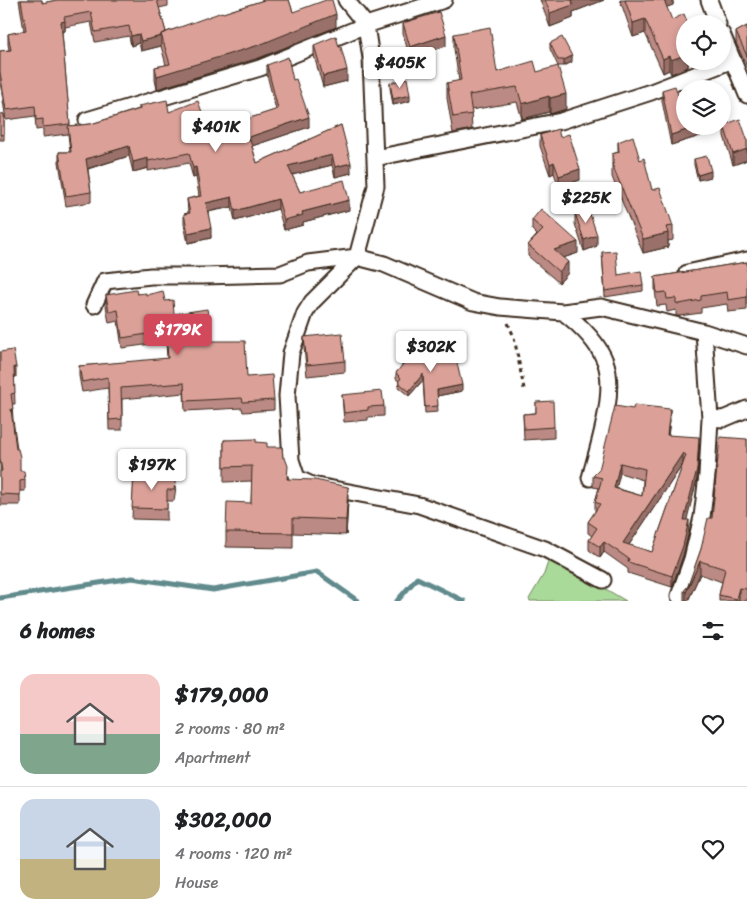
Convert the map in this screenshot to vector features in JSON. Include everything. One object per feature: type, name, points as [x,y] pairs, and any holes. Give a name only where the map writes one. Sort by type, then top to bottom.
[{"type":"street","points":[[346,0],[366,25],[371,58],[376,186],[357,257],[312,302],[305,313],[292,353],[286,396],[291,460],[297,478],[312,485],[419,505],[545,549],[603,580]]},
{"type":"street","points":[[87,120],[260,68],[366,25],[444,0]]},
{"type":"street","points":[[709,0],[715,15]]},
{"type":"street","points":[[731,55],[747,95]]},
{"type":"street","points":[[375,158],[560,121],[651,92],[733,60]]},
{"type":"street","points":[[94,305],[105,281],[152,276],[280,274],[308,263],[357,257],[384,264],[473,302],[563,312],[601,308],[704,332],[747,346]]},
{"type":"street","points":[[669,277],[747,260]]},
{"type":"street","points":[[563,312],[581,326],[596,346],[605,361],[608,374],[609,392],[604,425],[590,478]]},
{"type":"street","points":[[679,596],[692,559],[702,517],[707,475],[710,418],[704,332]]},
{"type":"street","points":[[710,418],[723,419],[747,410]]},
{"type":"path","points":[[500,306],[514,336],[524,389]]},
{"type":"green space","points":[[550,556],[626,601],[530,601],[529,599],[544,574]]},
{"type":"building","points":[[21,0],[42,0],[42,3],[57,0],[157,0],[166,32],[161,34],[161,36],[141,41],[139,34],[131,36],[129,26],[95,32],[91,12],[64,17],[65,21],[61,22],[70,124],[43,127],[43,119],[36,120],[35,106],[6,110],[0,72],[0,51],[11,50],[8,34],[26,30]]},
{"type":"building","points":[[264,0],[289,0],[293,12],[326,0],[332,0],[336,14],[259,45],[157,76],[155,67],[170,64],[161,34],[222,12]]},
{"type":"building","points":[[545,0],[572,0],[573,5],[550,13]]},
{"type":"building","points":[[625,0],[664,0],[672,20],[676,18],[676,58],[671,60],[669,56],[663,59],[645,19],[633,23]]},
{"type":"building","points":[[439,12],[446,35],[410,47],[403,23]]},
{"type":"building","points":[[747,26],[747,56],[736,32]]},
{"type":"building","points":[[490,27],[497,72],[534,61],[537,72],[558,66],[566,94],[550,98],[549,96],[522,104],[517,87],[469,95],[472,114],[453,117],[447,83],[461,80],[454,34]]},
{"type":"building","points":[[336,36],[347,70],[323,76],[314,45]]},
{"type":"building","points":[[562,37],[572,56],[564,60],[558,60],[550,43]]},
{"type":"building","points":[[288,57],[293,80],[296,79],[309,117],[249,137],[257,163],[341,125],[351,163],[335,167],[332,155],[288,166],[300,192],[344,180],[349,200],[302,212],[303,215],[284,220],[278,199],[235,211],[232,197],[206,203],[211,228],[188,233],[184,214],[190,213],[187,199],[201,196],[196,167],[193,168],[189,153],[148,161],[148,158],[133,162],[129,146],[86,159],[91,192],[66,196],[59,152],[71,152],[68,126],[91,124],[140,109],[139,106],[167,100],[169,112],[198,101],[208,129],[244,118],[244,120],[278,109],[267,65]]},
{"type":"building","points":[[407,78],[410,95],[393,99],[390,83]]},
{"type":"building","points":[[675,86],[676,89],[676,133],[671,135],[662,90]]},
{"type":"building","points":[[0,114],[4,114],[4,134],[0,135]]},
{"type":"building","points":[[740,119],[747,139],[747,149],[733,154],[727,135],[731,135],[731,122]]},
{"type":"building","points":[[558,129],[560,137],[569,134],[580,169],[559,176],[554,162],[550,164],[540,135]]},
{"type":"building","points":[[633,136],[640,160],[644,158],[652,190],[660,188],[673,226],[666,227],[668,233],[643,239],[612,164],[615,163],[612,154],[619,152],[618,142]]},
{"type":"building","points":[[707,156],[711,171],[698,175],[694,159]]},
{"type":"building","points":[[588,208],[597,235],[584,240],[575,213]]},
{"type":"building","points":[[541,209],[578,242],[554,250],[568,262],[559,272],[528,245],[543,230],[532,220]]},
{"type":"building","points":[[616,251],[618,275],[641,271],[643,285],[605,291],[602,252]]},
{"type":"building","points":[[747,262],[747,297],[728,300],[727,292],[701,296],[701,300],[679,304],[676,303],[676,298],[667,299],[666,292],[657,293],[655,277]]},
{"type":"building","points":[[136,290],[137,294],[146,293],[146,295],[163,291],[165,301],[173,300],[174,314],[207,309],[212,341],[245,341],[247,377],[272,375],[274,400],[243,402],[242,398],[185,401],[184,383],[121,388],[122,419],[109,420],[108,377],[82,382],[79,366],[168,358],[166,331],[122,338],[118,310],[109,312],[106,295]]},
{"type":"building","points":[[342,333],[345,361],[307,365],[304,337]]},
{"type":"building","points":[[417,347],[428,355],[454,350],[462,385],[437,390],[438,406],[425,407],[423,374],[409,391],[398,382],[401,378],[396,373]]},
{"type":"building","points":[[13,350],[16,367],[14,367],[15,393],[11,394],[13,409],[11,409],[16,449],[18,449],[20,457],[20,471],[24,471],[25,480],[20,481],[20,495],[0,494],[0,471],[2,471],[0,459],[0,352]]},
{"type":"building","points":[[382,391],[384,406],[368,407],[368,410],[344,413],[342,395]]},
{"type":"building","points":[[553,401],[554,427],[524,429],[523,414],[536,413],[536,402]]},
{"type":"building","points":[[634,405],[670,409],[667,435],[699,437],[697,469],[684,520],[689,520],[683,546],[672,576],[628,562],[629,559],[604,542],[600,547],[589,540],[597,528],[588,522],[600,504],[595,502],[602,478],[593,476],[599,470],[615,406],[633,409]],"holes":[[[683,453],[686,455],[652,552],[623,543]],[[620,463],[645,469],[642,496],[614,488]]]},
{"type":"building","points":[[720,437],[747,439],[747,589],[739,588],[736,599],[719,595],[725,569],[700,561],[686,592],[684,591],[688,586],[701,549],[708,518],[712,518]]},
{"type":"building","points":[[256,439],[256,442],[267,443],[267,447],[282,447],[283,458],[285,458],[288,466],[287,479],[315,480],[348,487],[346,520],[293,518],[293,533],[226,532],[227,502],[251,503],[252,466],[224,467],[224,440]]},
{"type":"building","points":[[134,473],[176,476],[174,490],[167,490],[167,509],[132,508]]},
{"type":"waterway","points":[[0,598],[132,578],[213,590],[317,572],[358,601]]},
{"type":"waterway","points":[[397,601],[417,578],[464,601]]}]
